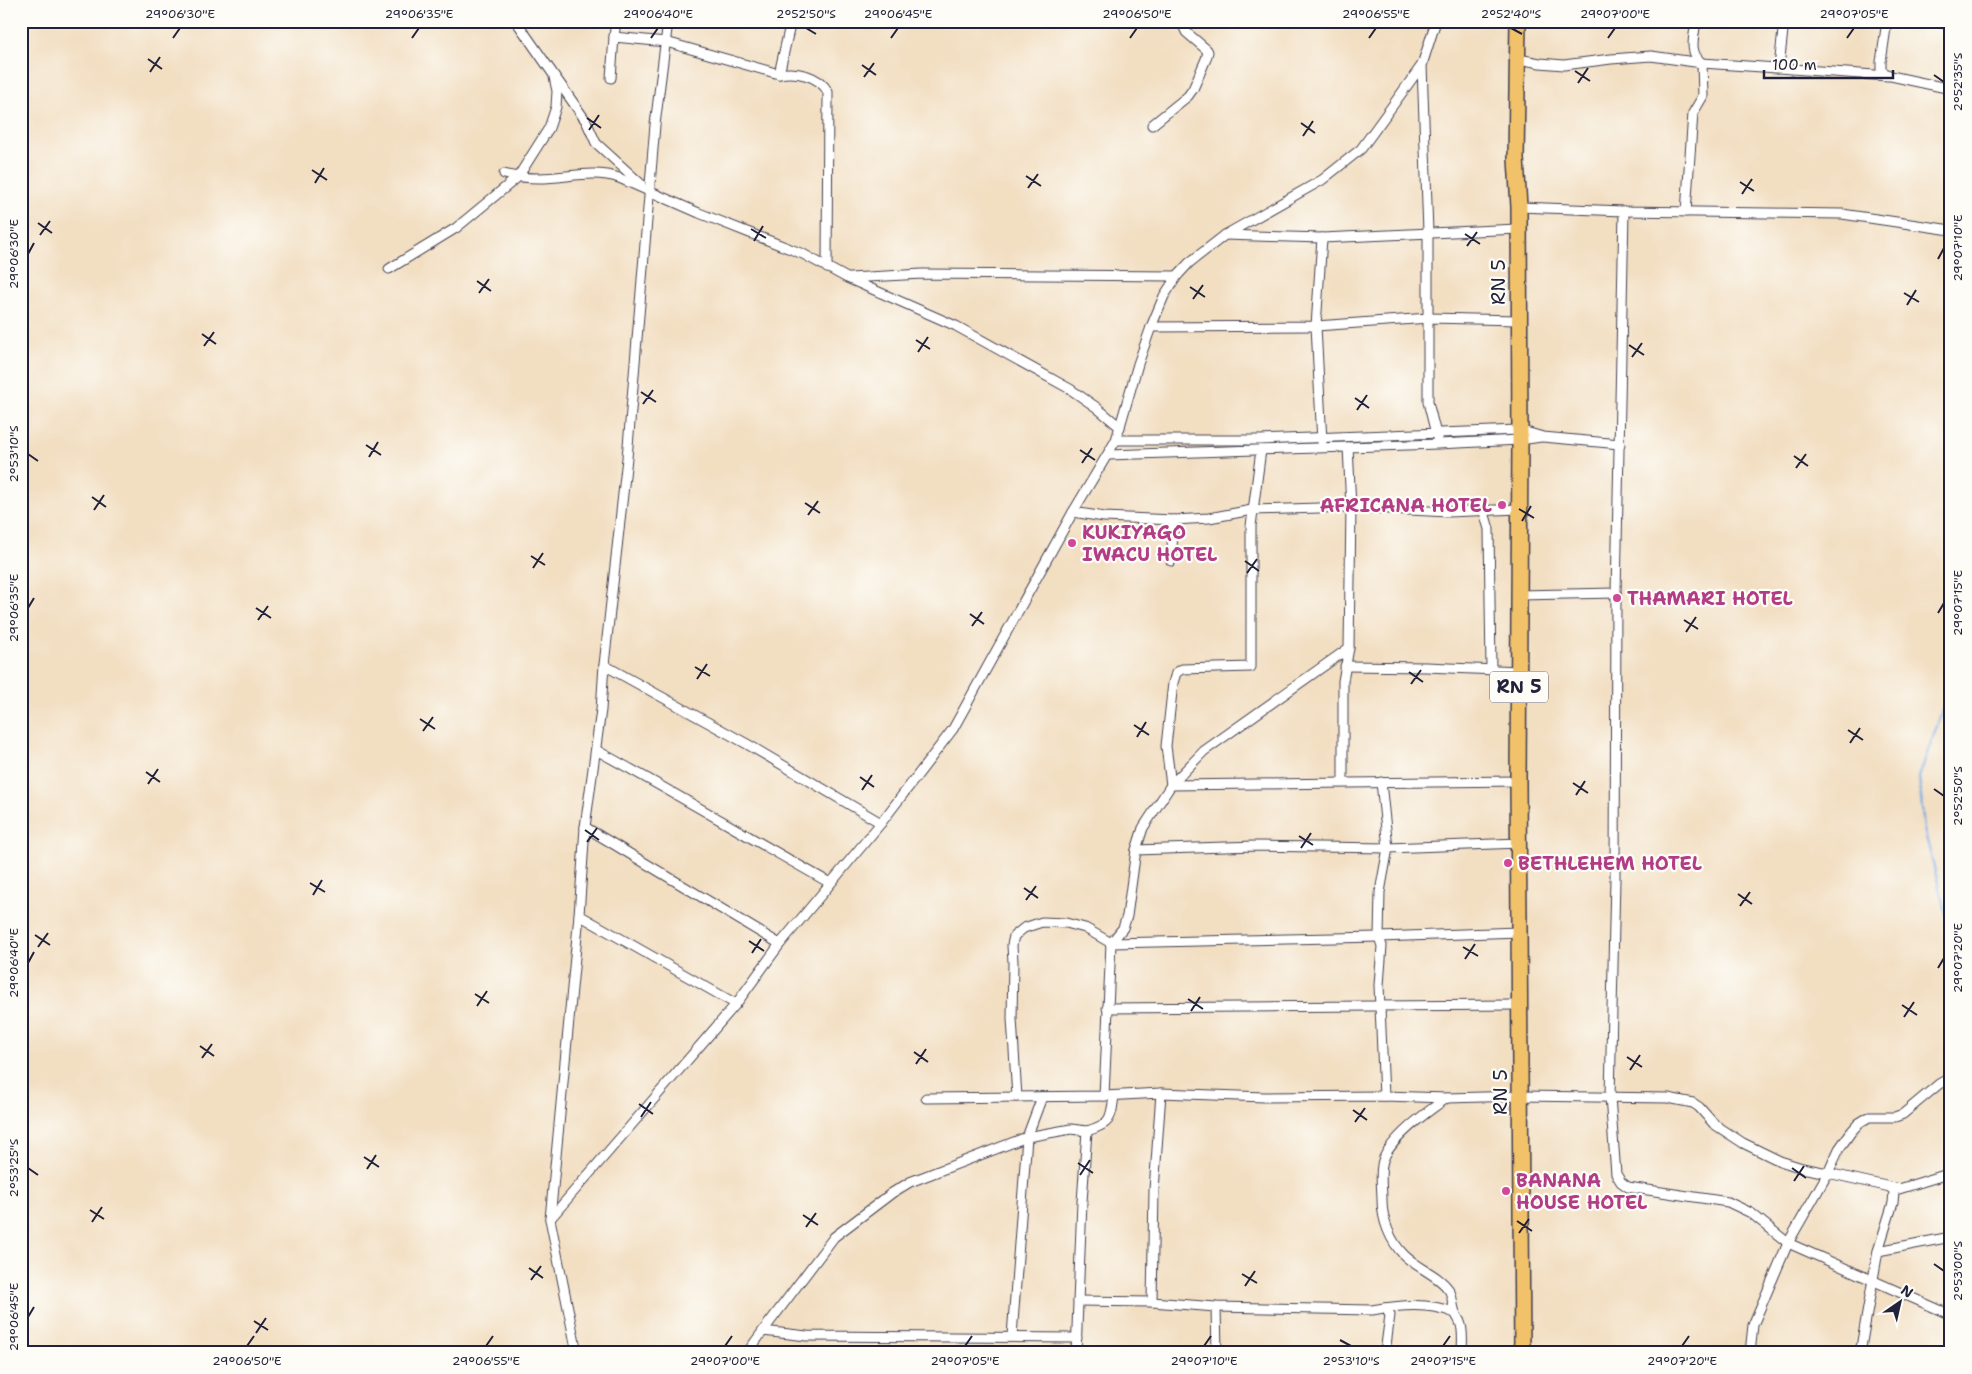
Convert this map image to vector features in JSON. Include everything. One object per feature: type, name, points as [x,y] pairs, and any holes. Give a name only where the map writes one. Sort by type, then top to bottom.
[{"type":"main road","name":"RN 5","points":[[1518,21],[1516,159],[1519,207],[1520,671],[1518,781],[1520,843],[1519,1005],[1522,1353]]},
{"type":"street","points":[[516,21],[586,121],[596,143],[648,190]]},
{"type":"street","points":[[611,78],[616,21]]},
{"type":"street","points":[[577,1353],[550,1219],[579,915],[585,826],[596,750],[627,458],[648,190],[668,21]]},
{"type":"street","points":[[779,74],[791,21]]},
{"type":"street","points":[[1152,125],[1188,96],[1193,89],[1207,56],[1207,50],[1186,32],[1181,21]]},
{"type":"street","points":[[550,1219],[736,1004],[780,944],[881,823],[953,728],[1073,512],[1116,440],[1138,364],[1164,296],[1177,276],[1189,263],[1225,235],[1322,180],[1361,149],[1422,65],[1436,21]]},
{"type":"street","points":[[1686,212],[1693,113],[1703,96],[1702,63],[1694,55],[1696,21]]},
{"type":"street","points":[[1778,68],[1784,21]]},
{"type":"street","points":[[1887,21],[1880,68],[1891,76]]},
{"type":"street","points":[[1925,21],[1951,24]]},
{"type":"street","points":[[614,37],[666,42],[779,74],[791,72],[816,79],[824,85],[828,92],[827,268]]},
{"type":"street","points":[[1518,59],[1564,65],[1651,56],[1702,63],[1891,76],[1951,89]]},
{"type":"street","points":[[1422,65],[1428,232],[1428,402],[1438,444]]},
{"type":"street","points":[[389,269],[456,228],[518,178],[549,128],[556,107],[557,91],[554,77]]},
{"type":"street","points":[[504,174],[518,178],[585,174],[611,175],[648,190],[699,213],[803,254],[847,278],[956,326],[1070,389],[1120,427]]},
{"type":"street","points":[[1519,207],[1624,211],[1842,214],[1951,230]]},
{"type":"street","points":[[1624,211],[1616,593],[1615,869],[1610,1096],[1616,1174],[1621,1182],[1628,1187],[1728,1202],[1751,1213],[1788,1243],[1951,1315]]},
{"type":"street","points":[[1225,235],[1322,238],[1428,232],[1518,230]]},
{"type":"street","points":[[1322,238],[1316,326],[1321,438],[1324,448]]},
{"type":"street","points":[[847,278],[922,274],[1177,276]]},
{"type":"street","points":[[1152,327],[1316,326],[1429,318],[1518,320]]},
{"type":"street","points":[[1116,440],[1321,438],[1437,434],[1519,435],[1620,444]]},
{"type":"street","points":[[1108,455],[1438,444],[1519,435]]},
{"type":"street","points":[[1343,782],[1343,682],[1349,648],[1351,507],[1348,447]]},
{"type":"street","points":[[1171,785],[1166,746],[1172,683],[1176,673],[1182,669],[1251,667],[1251,526],[1261,450]]},
{"type":"street","points":[[1073,512],[1104,517],[1174,520],[1209,518],[1252,510],[1351,507],[1484,512],[1519,509]]},
{"type":"street","points":[[1484,512],[1489,529],[1491,670]]},
{"type":"street","points":[[1171,561],[1174,520]]},
{"type":"street","points":[[1519,595],[1616,593]]},
{"type":"street","points":[[747,1353],[834,1238],[892,1193],[910,1182],[1027,1137],[1071,1129],[1088,1131],[1102,1127],[1110,1117],[1107,1008],[1111,943],[1124,928],[1128,916],[1136,850],[1143,828],[1171,785],[1204,752],[1349,648]]},
{"type":"street","points":[[604,665],[747,744],[881,823]]},
{"type":"street","points":[[1345,666],[1520,671]]},
{"type":"street","points":[[596,750],[699,807],[738,832],[830,884]]},
{"type":"street","points":[[1171,785],[1518,781]]},
{"type":"street","points":[[1381,782],[1388,848],[1380,892],[1379,938],[1382,946],[1380,1005],[1384,1096]]},
{"type":"street","points":[[585,826],[780,944]]},
{"type":"street","points":[[1136,850],[1255,846],[1388,848],[1520,843]]},
{"type":"street","points":[[579,915],[736,1004]]},
{"type":"street","points":[[1017,1097],[1012,1018],[1014,962],[1012,945],[1014,936],[1024,928],[1042,922],[1066,923],[1085,928],[1111,943],[1379,938],[1519,932]]},
{"type":"street","points":[[1107,1008],[1519,1005]]},
{"type":"street","points":[[1750,1353],[1753,1325],[1788,1243],[1839,1149],[1859,1123],[1869,1117],[1895,1117],[1903,1114],[1951,1077]]},
{"type":"street","points":[[926,1098],[1109,1096],[1161,1093],[1264,1097],[1384,1096],[1447,1098],[1610,1096],[1668,1098],[1693,1103],[1714,1124],[1767,1155],[1802,1168],[1828,1172],[1899,1189],[1951,1173]]},
{"type":"street","points":[[1152,1302],[1154,1190],[1161,1093]]},
{"type":"street","points":[[1012,1336],[1027,1137],[1042,1097]]},
{"type":"street","points":[[1447,1098],[1424,1113],[1402,1134],[1387,1152],[1382,1164],[1382,1206],[1383,1219],[1396,1245],[1404,1255],[1444,1284],[1451,1292],[1455,1314],[1462,1330],[1462,1353]]},
{"type":"street","points":[[1076,1353],[1082,1202],[1088,1131]]},
{"type":"street","points":[[1860,1353],[1878,1251],[1893,1203],[1894,1192],[1891,1188]]},
{"type":"street","points":[[1878,1251],[1951,1237]]},
{"type":"street","points":[[1078,1301],[1152,1302],[1216,1307],[1388,1311],[1397,1306],[1441,1307],[1455,1314]]},
{"type":"street","points":[[1216,1307],[1217,1353]]},
{"type":"street","points":[[1385,1353],[1388,1311]]},
{"type":"street","points":[[763,1331],[807,1336],[1012,1336],[1077,1338]]},
{"type":"waterway","points":[[1951,686],[1919,777],[1924,829],[1951,933]]},
{"type":"place","name":"AFRICANA HOTEL","points":[[1502,505]]},
{"type":"place","name":"KUKIYAGO IWACU HOTEL","points":[[1072,543]]},
{"type":"place","name":"THAMARI HOTEL","points":[[1617,598]]},
{"type":"place","name":"BETHLEHEM HOTEL","points":[[1508,863]]},
{"type":"place","name":"BANANA HOUSE HOTEL","points":[[1506,1191]]}]
